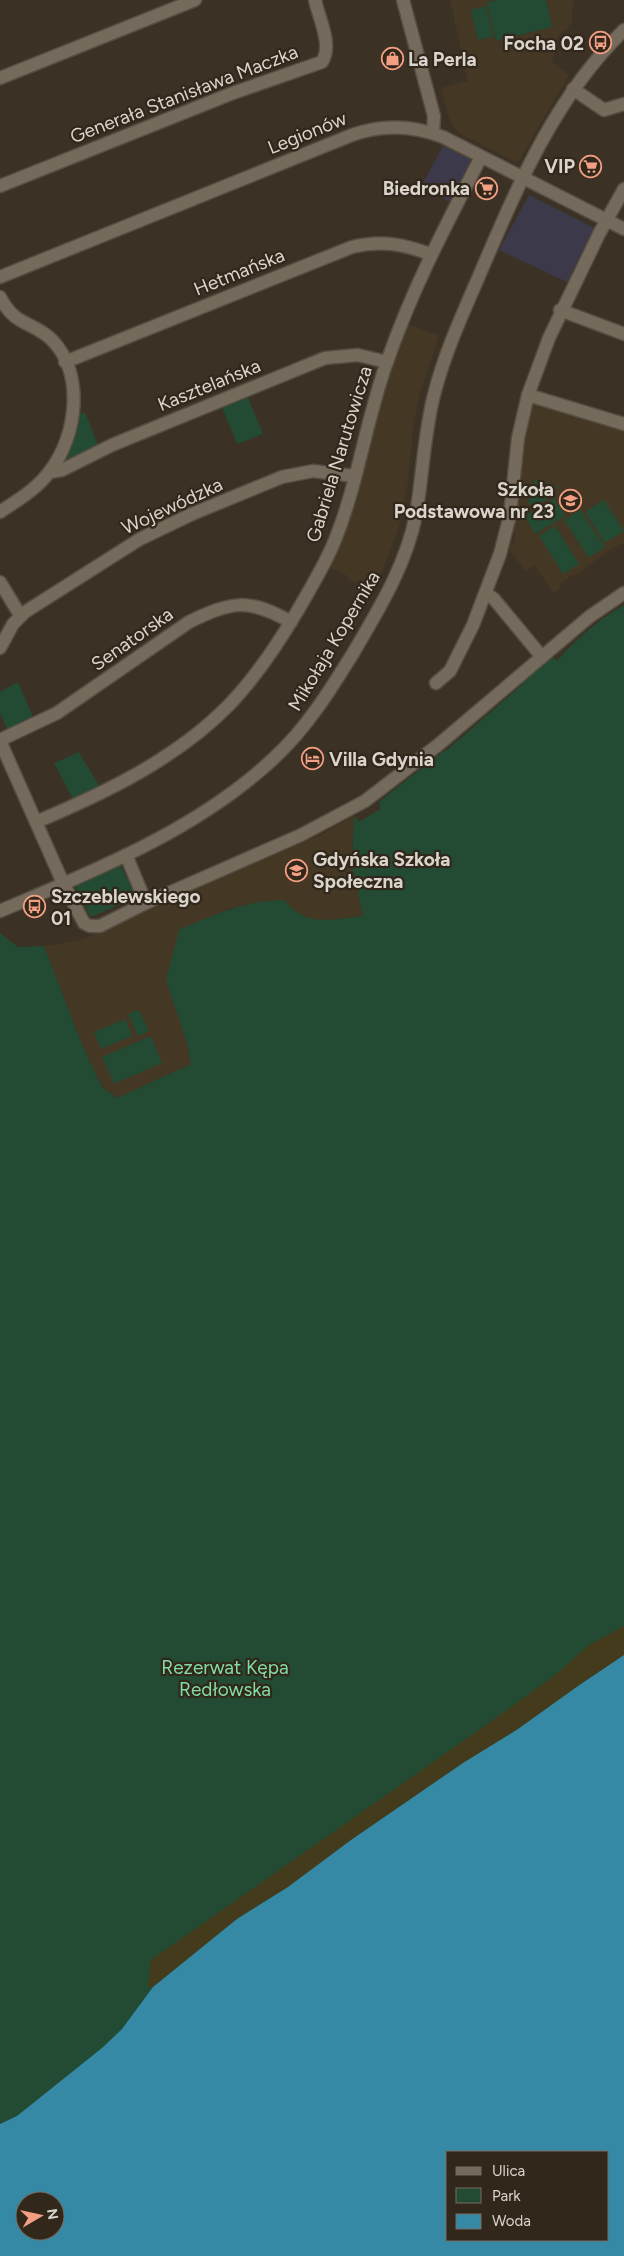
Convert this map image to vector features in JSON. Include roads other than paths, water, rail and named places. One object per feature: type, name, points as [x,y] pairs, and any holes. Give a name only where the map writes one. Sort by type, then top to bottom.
[{"type":"street","points":[[0,78],[195,0]]},
{"type":"street","name":"Generała Stanisława Maczka","points":[[0,186],[233,93],[322,62],[326,55],[327,46],[315,0]]},
{"type":"street","points":[[404,0],[434,116],[433,133]]},
{"type":"street","name":"Mikołaja Kopernika","points":[[2,906],[63,884],[126,855],[187,822],[237,788],[274,759],[317,710],[386,598],[399,568],[416,516],[431,406],[438,381],[479,276],[522,178],[555,117],[573,89],[607,47],[624,30]]},
{"type":"street","points":[[573,89],[598,108],[604,110],[624,104]]},
{"type":"street","name":"Legionów","points":[[0,277],[368,129],[404,127],[433,133],[624,229]]},
{"type":"street","name":"Gabriela Narutowicza","points":[[36,822],[83,803],[143,770],[193,737],[229,705],[247,685],[291,622],[332,547],[343,518],[370,414],[387,362],[430,254],[481,156]]},
{"type":"street","points":[[436,683],[452,667],[487,594],[507,532],[518,438],[528,395],[560,310],[624,189]]},
{"type":"street","name":"Hetmańska","points":[[65,362],[352,247],[388,242],[430,254]]},
{"type":"street","points":[[0,297],[14,317],[53,341],[65,362],[71,380],[74,415],[65,445],[50,472],[32,490],[0,512]]},
{"type":"street","points":[[560,310],[624,334]]},
{"type":"street","name":"Kasztelańska","points":[[50,472],[62,470],[112,445],[325,358],[358,355],[387,362]]},
{"type":"street","points":[[528,395],[624,424]]},
{"type":"street","name":"Wojewódzka","points":[[20,615],[140,539],[192,514],[295,473],[330,472],[354,476]]},
{"type":"street","points":[[0,582],[20,615],[0,648]]},
{"type":"street","points":[[0,740],[63,884],[84,923],[90,926],[100,926],[146,903],[301,834],[365,801],[412,766],[589,617],[624,592]]},
{"type":"street","points":[[487,594],[494,599],[542,657]]},
{"type":"street","name":"Senatorska","points":[[0,740],[57,712],[190,622],[205,614],[234,605],[246,604],[262,608],[291,622]]},
{"type":"street","points":[[126,855],[146,903]]},
{"type":"water","points":[[624,1655],[624,2256],[0,2256],[0,2124],[17,2116],[102,2048],[122,2029],[153,1987],[237,1919],[288,1887],[351,1840],[463,1763],[518,1729]]},
{"type":"place","name":"Focha 02","points":[[600,43]]},
{"type":"place","name":"La Perla","points":[[392,59]]},
{"type":"place","name":"VIP","points":[[591,166]]},
{"type":"place","name":"Biedronka","points":[[486,188]]},
{"type":"place","name":"Szkoła Podstawowa nr 23","points":[[570,500]]},
{"type":"place","name":"Villa Gdynia","points":[[313,759]]},
{"type":"place","name":"Gdyńska Szkoła Społeczna","points":[[297,870]]},
{"type":"place","name":"Szczeblewskiego 01","points":[[35,907]]},
{"type":"park label","name":"Rezerwat Kępa Redłowska","points":[[225,1678]]}]
